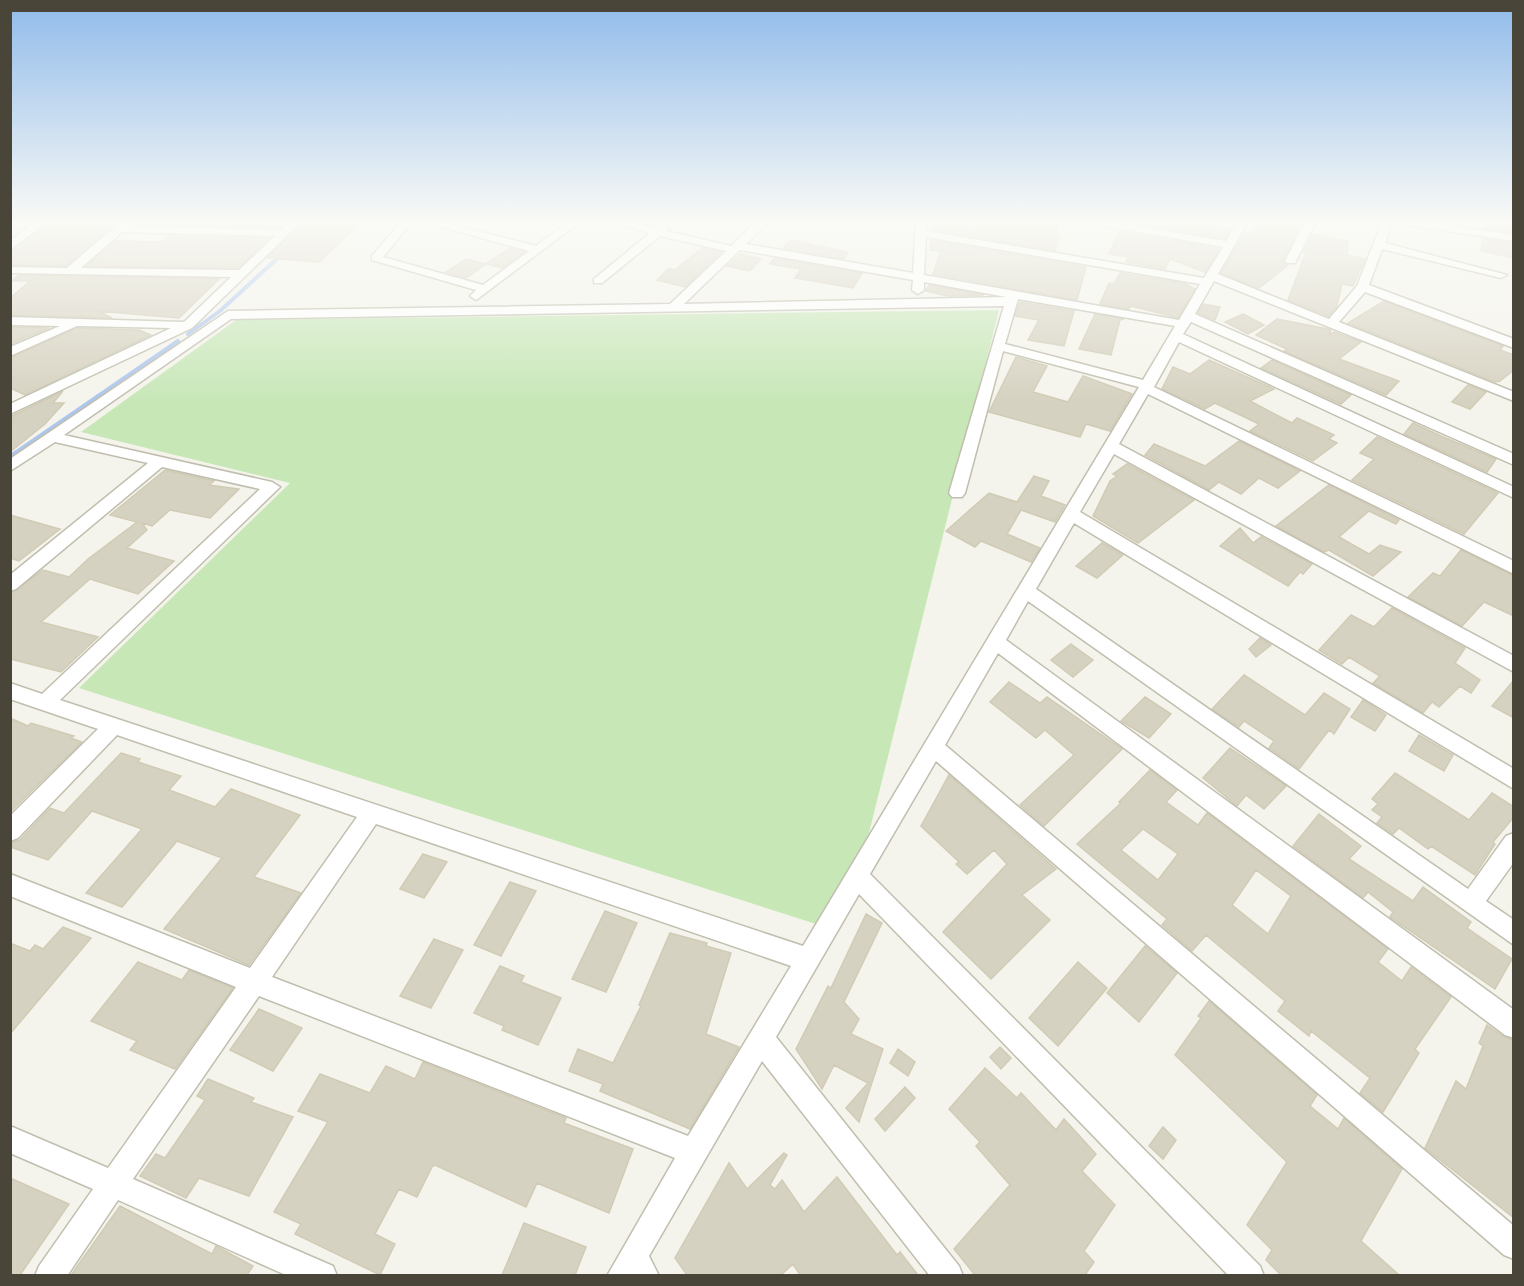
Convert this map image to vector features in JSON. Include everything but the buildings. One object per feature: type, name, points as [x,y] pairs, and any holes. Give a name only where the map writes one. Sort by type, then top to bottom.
[{"type":"street","points":[[10,410],[188,326],[235,282]]},
{"type":"street","points":[[460,282],[485,289]]},
{"type":"street","points":[[455,311],[494,282]]},
{"type":"street","points":[[674,307],[701,282]]},
{"type":"street","points":[[917,303],[918,282]]},
{"type":"street","points":[[937,282],[1012,298],[1183,325],[1514,460]]},
{"type":"street","points":[[633,1269],[694,1152],[1208,282]]},
{"type":"street","points":[[1218,282],[1514,396]]},
{"type":"street","points":[[1331,324],[1365,282]]},
{"type":"street","points":[[1363,287],[1514,344]]},
{"type":"street","points":[[10,466],[228,315],[917,303],[1012,298]]},
{"type":"street","points":[[957,493],[1012,298]]},
{"type":"street","points":[[10,321],[188,326]]},
{"type":"street","points":[[10,352],[77,322]]},
{"type":"street","points":[[1183,325],[1514,494]]},
{"type":"street","points":[[168,335],[193,340]]},
{"type":"street","points":[[1000,346],[1147,386],[1514,568]]},
{"type":"street","points":[[45,703],[272,487],[53,437]]},
{"type":"street","points":[[1111,446],[1514,665]]},
{"type":"street","points":[[10,585],[160,461]]},
{"type":"street","points":[[1071,514],[1514,780]]},
{"type":"street","points":[[1026,591],[1514,934]]},
{"type":"street","points":[[996,642],[1514,1026]]},
{"type":"street","points":[[10,691],[808,960]]},
{"type":"street","points":[[10,831],[113,726]]},
{"type":"street","points":[[933,747],[1514,1245]]},
{"type":"street","points":[[49,1275],[372,813]]},
{"type":"street","points":[[1471,904],[1514,843]]},
{"type":"street","points":[[857,876],[1250,1275]]},
{"type":"street","points":[[10,885],[694,1152]]},
{"type":"street","points":[[761,1039],[950,1275]]},
{"type":"street","points":[[10,1139],[323,1275]]},
{"type":"green space","points":[[999,310],[861,865],[816,924],[79,688],[290,483],[81,432],[236,320]]},
{"type":"waterway","points":[[188,334],[220,311],[252,282]]},
{"type":"waterway","points":[[97,397],[178,341]]},
{"type":"waterway","points":[[10,457],[99,396]]}]
